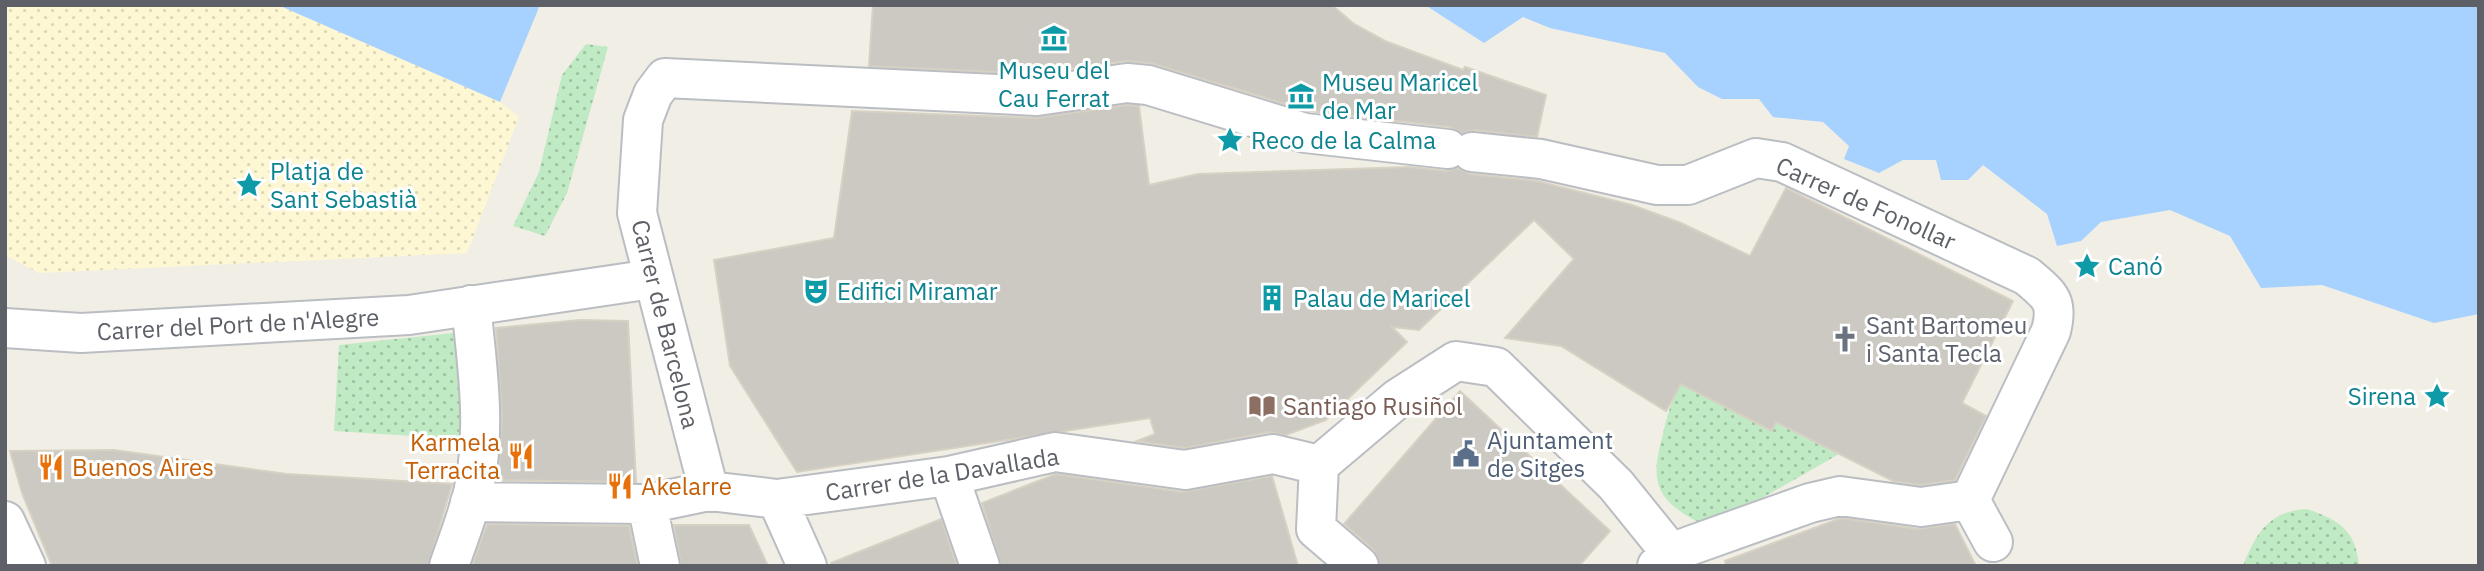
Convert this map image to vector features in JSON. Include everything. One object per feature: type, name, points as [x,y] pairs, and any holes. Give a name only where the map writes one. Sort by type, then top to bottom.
[{"type":"street","name":"Carrer de Fonollar","points":[[665,78],[1037,96],[1127,83],[1142,85],[1305,133],[1541,159],[1657,184],[1688,185],[1756,158],[1782,162],[2026,276],[2050,296],[2056,312],[2051,331],[1970,500]]},
{"type":"street","name":"Carrer de Barcelona","points":[[665,78],[653,94],[643,120],[637,213],[709,491]]},
{"type":"street","name":"Carrer del Port de n'Alegre","points":[[5,328],[81,333],[409,315],[652,279]]},
{"type":"street","points":[[449,566],[472,493],[479,387],[471,305]]},
{"type":"street","points":[[1359,566],[1317,529],[1319,465],[1397,399],[1456,361],[1496,367],[1616,485],[1664,560],[1810,503],[1840,496],[1921,507],[1970,500],[1993,542]]},
{"type":"street","name":"Carrer de la Davallada","points":[[648,504],[709,491],[777,499],[949,476],[1055,452],[1185,470],[1273,454],[1319,465]]},
{"type":"street","points":[[949,476],[980,566]]},
{"type":"street","points":[[472,493],[648,504],[660,566]]},
{"type":"street","points":[[777,499],[807,566]]},
{"type":"street","points":[[5,522],[26,566]]},
{"type":"green space","points":[[586,44],[608,47],[567,193],[545,236],[513,226],[539,172],[562,75]]},
{"type":"green space","points":[[463,332],[461,439],[334,431],[339,345]]},
{"type":"green space","points":[[1681,384],[1771,431],[1776,422],[1839,454],[1722,521],[1703,525],[1687,516],[1666,498],[1657,478],[1659,451],[1666,420]]},
{"type":"green space","points":[[2307,509],[2328,517],[2344,528],[2354,543],[2359,566],[2243,566],[2253,543],[2273,519]]},
{"type":"sand","name":"Platja de Sant Sebastià","points":[[5,5],[278,5],[500,102],[519,117],[467,253],[39,273],[5,255]]},
{"type":"water","points":[[278,5],[540,5],[500,102]]},
{"type":"water","points":[[1425,5],[2479,5],[2479,314],[2434,323],[2322,285],[2261,288],[2230,236],[2170,210],[2101,222],[2081,241],[2057,246],[2047,214],[1983,165],[1968,180],[1941,180],[1936,160],[1903,160],[1879,173],[1844,159],[1849,146],[1823,122],[1773,117],[1759,99],[1722,99],[1698,87],[1665,53],[1550,28],[1523,17],[1484,43]]},
{"type":"building","points":[[873,5],[1332,5],[1354,24],[1385,41],[1463,70],[1465,67],[1546,95],[1537,137],[1474,130],[1462,133],[1450,127],[1309,111],[1150,63],[1124,61],[1036,74],[869,66]]},
{"type":"building","points":[[1128,105],[1139,106],[1149,185],[1198,174],[1410,167],[1446,171],[1458,168],[1470,174],[1537,181],[1632,205],[1681,223],[1750,256],[1786,188],[2013,301],[1962,403],[1986,416],[1955,480],[1921,485],[1893,481],[1776,422],[1772,431],[1681,384],[1666,411],[1561,346],[1505,338],[1574,259],[1534,220],[1419,330],[1392,327],[1407,342],[1326,420],[1286,435],[1269,432],[1185,448],[1137,441],[1155,434],[1150,418],[797,472],[730,366],[714,260],[834,238],[852,111],[1036,118]]},
{"type":"building","points":[[580,320],[628,321],[636,482],[498,480],[502,416],[496,328]]},
{"type":"building","name":"Ajuntament de Sitges","points":[[1460,391],[1610,531],[1579,566],[1380,566],[1374,550],[1344,524]]},
{"type":"building","points":[[114,450],[287,474],[452,484],[428,566],[52,566],[22,493],[10,451]]},
{"type":"building","points":[[1056,474],[1182,492],[1272,476],[1298,566],[1001,566],[982,503]]},
{"type":"building","points":[[1841,518],[1918,529],[1955,524],[1976,566],[1726,566],[1725,561]]},
{"type":"building","points":[[941,519],[957,566],[831,566],[831,563]]},
{"type":"building","points":[[487,524],[629,526],[638,566],[472,566]]},
{"type":"building","points":[[674,525],[749,525],[768,566],[681,566]]},
{"type":"place","name":"Museu del Cau Ferrat","points":[[1054,38]]},
{"type":"place","name":"Museu Maricel de Mar","points":[[1301,96]]},
{"type":"place","name":"Reco de la Calma","points":[[1230,140]]},
{"type":"place","name":"Platja de Sant Sebastià","points":[[249,185]]},
{"type":"place","name":"Canó","points":[[2087,266]]},
{"type":"place","name":"Edifici Miramar","points":[[816,291]]},
{"type":"place","name":"Palau de Maricel","points":[[1272,298]]},
{"type":"place","name":"Sant Bartomeu i Santa Tecla","points":[[1845,339]]},
{"type":"place","name":"Sirena","points":[[2437,396]]},
{"type":"place","name":"Santiago Rusiñol","points":[[1262,406]]},
{"type":"place","name":"Ajuntament de Sitges","points":[[1466,454]]},
{"type":"place","name":"Karmela Terracita","points":[[521,456]]},
{"type":"place","name":"Buenos Aires","points":[[51,467]]},
{"type":"place","name":"Akelarre","points":[[620,486]]}]
